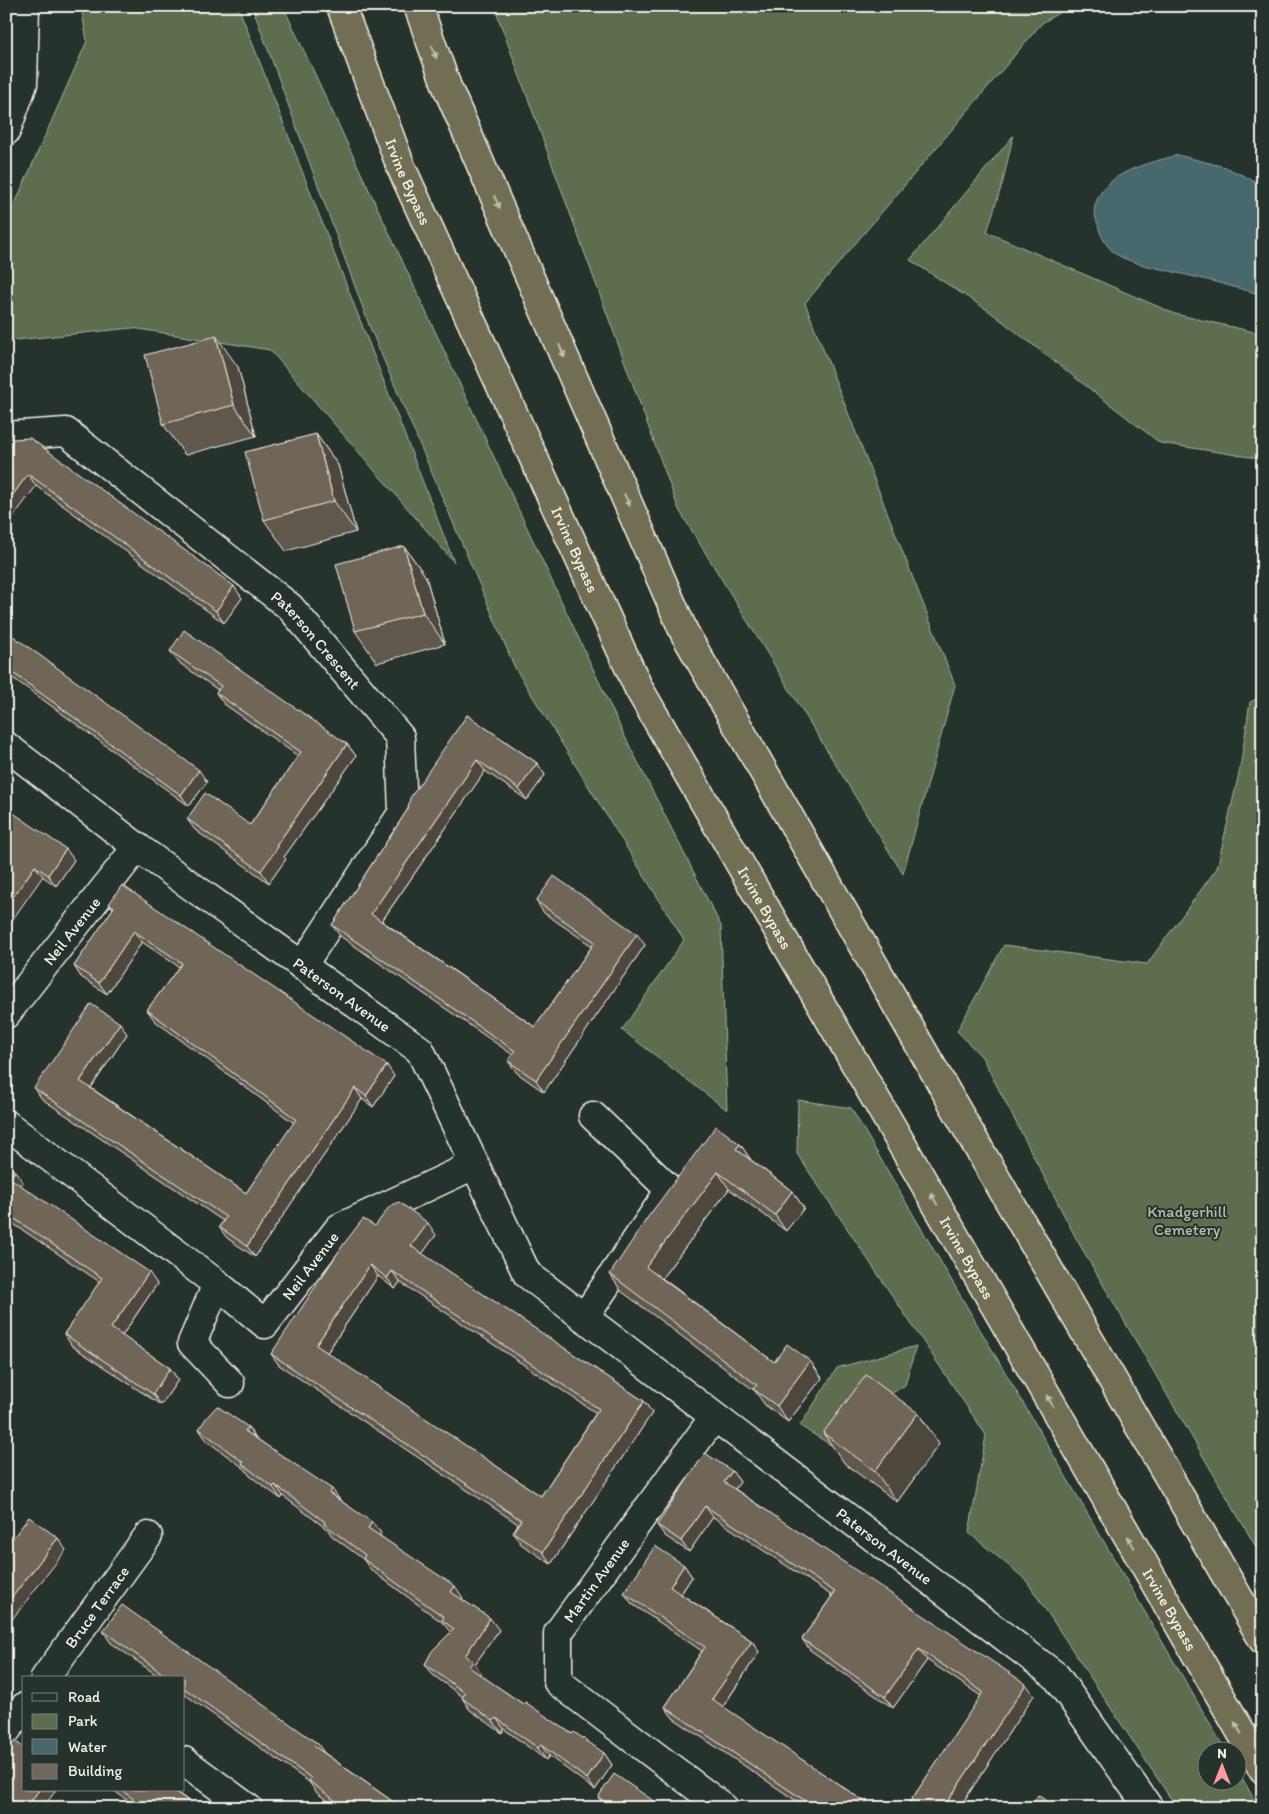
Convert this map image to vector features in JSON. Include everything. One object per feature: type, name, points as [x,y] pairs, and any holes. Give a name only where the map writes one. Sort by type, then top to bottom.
[{"type":"highway","name":"Irvine Bypass","points":[[340,6],[401,167],[639,689],[1263,1770]]},
{"type":"highway","points":[[418,6],[446,87],[684,632],[978,1147],[1263,1640]]},
{"type":"street","points":[[6,131],[23,84],[25,6]]},
{"type":"street","name":"Paterson Crescent","points":[[6,436],[66,432],[290,607],[400,737],[402,812],[302,966]]},
{"type":"street","name":"Paterson Avenue","points":[[6,746],[137,847],[420,1050],[526,1274],[1056,1676],[1149,1808]]},
{"type":"street","name":"Neil Avenue","points":[[6,1014],[137,847]]},
{"type":"street","points":[[584,1318],[670,1190],[592,1116]]},
{"type":"street","name":"Neil Avenue","points":[[6,1124],[217,1284],[265,1324],[339,1228],[474,1165]]},
{"type":"street","points":[[217,1284],[192,1343],[230,1383]]},
{"type":"street","name":"Martin Avenue","points":[[714,1417],[558,1633],[558,1682],[724,1808]]},
{"type":"street","name":"Bruce Terrace","points":[[56,1674],[148,1536]]},
{"type":"street","points":[[6,1731],[22,1710]]},
{"type":"street","points":[[185,1762],[248,1808]]},
{"type":"green space","points":[[81,6],[238,6],[454,562],[270,350],[132,328],[6,341],[6,224],[87,41]]},
{"type":"green space","points":[[252,6],[283,6],[623,733],[721,926],[727,1110],[622,1030],[684,940],[515,668],[371,330]]},
{"type":"green space","points":[[494,6],[1070,6],[1042,23],[805,303],[955,685],[903,874],[679,510]]},
{"type":"green space","points":[[1013,136],[1003,181],[987,232],[1175,314],[1263,334],[1263,459],[1160,443],[989,311],[910,260]]},
{"type":"green space","name":"Knadgerhill Cemetery","points":[[1263,696],[1263,1559],[1077,1240],[982,1057],[957,1031],[1004,945],[1147,964],[1217,868],[1240,769],[1250,702]]},
{"type":"green space","points":[[798,1100],[851,1108],[1221,1742],[1196,1742],[1196,1792],[1246,1792],[1246,1785],[1259,1808],[1177,1808],[1026,1580],[969,1533],[986,1435],[797,1154]]},
{"type":"green space","points":[[916,1346],[905,1385],[883,1399],[847,1455],[800,1426],[837,1368]]},
{"type":"water","points":[[1178,155],[1225,167],[1263,185],[1263,295],[1133,262],[1119,256],[1105,242],[1094,211],[1100,194],[1107,185],[1129,171]]},
{"type":"building","points":[[216,336],[234,405],[163,424],[145,355]]},
{"type":"building","points":[[316,434],[334,501],[264,520],[245,452]]},
{"type":"building","points":[[30,438],[234,586],[216,611],[28,474],[6,504],[6,448],[13,439]]},
{"type":"building","points":[[404,546],[423,613],[355,631],[336,564]]},
{"type":"building","points":[[184,630],[347,744],[276,846],[278,847],[261,871],[187,819],[205,793],[250,825],[301,752],[216,693],[221,686],[170,651]]},
{"type":"building","points":[[6,631],[199,770],[181,795],[6,668]]},
{"type":"building","points":[[467,715],[537,763],[519,789],[477,760],[371,914],[535,1027],[595,942],[536,901],[554,876],[637,934],[536,1080],[508,1061],[515,1051],[332,925],[408,809],[410,798]]},
{"type":"building","points":[[6,808],[66,849],[48,875],[35,866],[6,907],[6,854],[11,848],[6,845]]},
{"type":"building","points":[[122,885],[387,1065],[366,1096],[355,1088],[247,1246],[219,1227],[226,1217],[34,1088],[91,1004],[120,1023],[80,1081],[246,1193],[296,1119],[147,1010],[182,963],[134,931],[99,983],[74,966],[114,907],[109,904]]},
{"type":"building","points":[[716,1126],[740,1144],[736,1149],[792,1191],[775,1215],[718,1172],[646,1267],[774,1362],[787,1344],[810,1361],[777,1406],[753,1389],[757,1385],[610,1274],[648,1217]]},
{"type":"building","points":[[6,1165],[15,1171],[10,1178],[149,1272],[111,1328],[170,1368],[153,1394],[64,1334],[102,1278],[6,1213]]},
{"type":"building","points":[[399,1202],[428,1223],[411,1246],[644,1401],[543,1552],[513,1532],[521,1520],[271,1354],[343,1245],[363,1219],[375,1226],[390,1206]],"holes":[[[370,1265],[387,1278],[392,1271],[599,1409],[541,1496],[316,1345]]]},
{"type":"building","points":[[866,1375],[918,1413],[875,1471],[823,1433]]},
{"type":"building","points":[[217,1406],[248,1427],[245,1431],[332,1489],[329,1493],[372,1522],[368,1528],[455,1586],[451,1592],[490,1618],[465,1656],[473,1661],[469,1667],[523,1704],[525,1702],[604,1753],[587,1779],[541,1745],[538,1748],[496,1718],[493,1721],[462,1698],[465,1693],[425,1664],[432,1651],[454,1629],[442,1620],[444,1617],[363,1559],[365,1555],[324,1524],[325,1522],[275,1485],[273,1487],[199,1429]]},
{"type":"building","points":[[705,1453],[732,1471],[724,1482],[1026,1684],[943,1808],[906,1808],[983,1692],[919,1649],[885,1697],[802,1639],[835,1592],[705,1506],[681,1541],[657,1525]]},
{"type":"building","points":[[29,1517],[58,1538],[6,1605],[6,1547]]},
{"type":"building","points":[[655,1546],[684,1565],[670,1587],[752,1641],[712,1699],[874,1808],[816,1808],[665,1707],[705,1647],[624,1593]]},
{"type":"building","points":[[122,1605],[317,1743],[314,1746],[402,1808],[345,1808],[309,1781],[311,1778],[185,1689],[185,1676],[166,1676],[103,1631]]},
{"type":"building","points":[[15,1741],[22,1746],[22,1792],[38,1792],[26,1808],[6,1808],[6,1753]]},
{"type":"building","points":[[614,1774],[664,1808],[614,1808],[598,1797]]},
{"type":"building","points":[[124,1792],[176,1792],[198,1808],[146,1808]]},
{"type":"building","points":[[1038,1795],[1056,1808],[1029,1808]]}]
